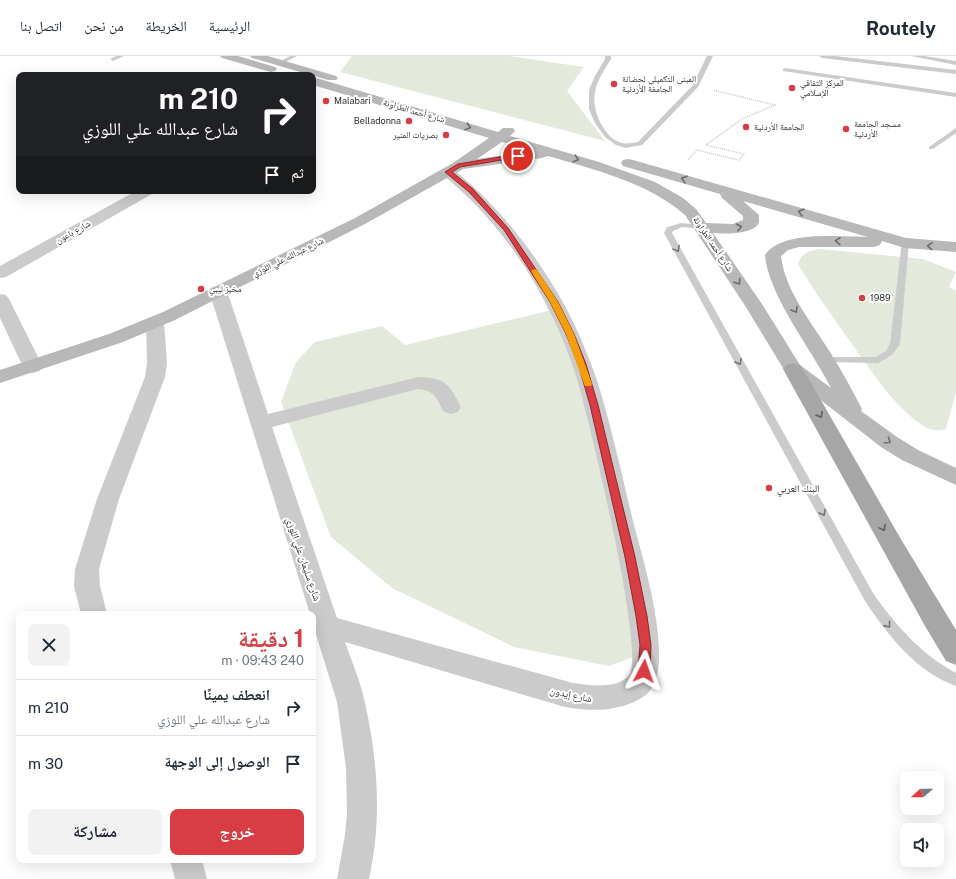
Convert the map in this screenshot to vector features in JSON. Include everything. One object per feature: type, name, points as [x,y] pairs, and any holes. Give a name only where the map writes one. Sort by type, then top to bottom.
[{"type":"main road","points":[[793,369],[838,445],[918,593],[956,653]]},
{"type":"street","points":[[226,56],[281,72]]},
{"type":"street","name":"شارع أحمد الطراونة","points":[[256,56],[312,72]]},
{"type":"street","name":"شارع أحمد الطراونة","points":[[316,73],[905,243],[930,246],[956,246]]},
{"type":"street","name":"شارع أحمد الطراونة","points":[[316,82],[594,165],[650,185],[678,202],[691,212],[753,304],[793,369],[857,418],[910,455],[956,477]]},
{"type":"street","name":"شارع عبدالله علي اللوزي","points":[[0,377],[116,338],[155,322],[218,292],[360,221],[453,169],[512,129]]},
{"type":"street","name":"شارع عبدالله علي اللوزي","points":[[453,169],[518,156],[557,154]]},
{"type":"street","name":"شارع إيدون","points":[[327,626],[564,694],[592,699],[620,695],[632,689],[640,682],[644,671],[645,638],[630,557],[594,405],[575,346],[554,302],[506,229],[453,169]]},
{"type":"street","points":[[701,227],[724,229],[738,228],[751,222],[751,215],[747,210],[722,190]]},
{"type":"street","name":"شارع باعون","points":[[0,273],[142,194]]},
{"type":"street","points":[[857,418],[777,276],[772,262],[773,255],[782,247],[798,242],[905,243]]},
{"type":"street","name":"شارع سليمان علي اللوزي","points":[[218,292],[351,702],[360,755],[363,802],[361,836],[353,879]]},
{"type":"street","points":[[0,299],[33,366]]},
{"type":"street","points":[[93,611],[87,586],[87,569],[108,499],[155,377],[157,363],[155,322]]},
{"type":"street","points":[[260,423],[418,383],[434,384],[443,391],[451,407]]},
{"type":"street","points":[[187,863],[191,879]]},
{"type":"lane","points":[[113,59],[121,56]]},
{"type":"lane","points":[[280,63],[294,56]]},
{"type":"lane","points":[[608,56],[608,59],[591,94],[592,106],[598,122],[603,130],[612,140],[623,145],[640,144],[696,86],[710,56]]},
{"type":"lane","points":[[822,56],[956,72]]},
{"type":"lane","points":[[914,56],[956,63]]},
{"type":"lane","points":[[936,59],[956,60]]},
{"type":"lane","points":[[785,70],[956,95]]},
{"type":"lane","points":[[931,148],[956,130]]},
{"type":"lane","points":[[701,227],[682,225],[670,229],[668,233],[869,597],[887,624],[911,650],[944,674],[956,680]]},
{"type":"lane","points":[[825,360],[878,360],[888,353],[895,344],[905,243]]},
{"type":"path","points":[[696,86],[775,104],[742,119],[706,145],[744,154],[739,160],[698,150]]},
{"type":"shaded area","points":[[352,56],[509,56],[584,67],[567,91],[605,141],[340,72]]},
{"type":"shaded area","points":[[819,249],[923,259],[956,272],[949,287],[956,291],[956,392],[946,429],[935,430],[925,427],[904,411],[886,391],[832,317],[798,264],[806,253]]},
{"type":"shaded area","points":[[552,310],[589,409],[635,639],[633,657],[609,666],[514,647],[392,588],[331,537],[281,402],[296,362],[315,342],[382,326],[405,345]]},
{"type":"slow traffic","points":[[535,271],[554,302],[570,334],[588,384]]},
{"type":"place","name":"المبنى التكميلي لحضانة الجامغة الأردنية","points":[[614,84]]},
{"type":"place","name":"المركز الثقافي الإسلامي","points":[[792,88]]},
{"type":"place","name":"Malabari","points":[[326,101]]},
{"type":"place","name":"Belladonna","points":[[409,121]]},
{"type":"place","name":"الجامعة الأردنية","points":[[746,127]]},
{"type":"place","name":"مسجد الجامعة الأردنية","points":[[846,129]]},
{"type":"place","name":"بصريات المنير","points":[[446,135]]},
{"type":"place","name":"مخبز ليبي","points":[[201,289]]},
{"type":"place","name":"1989","points":[[862,298]]},
{"type":"place","name":"البنك العربي","points":[[769,488]]},
{"type":"route","points":[[518,156],[458,166],[448,172],[471,191],[506,229],[554,302],[570,334],[582,364],[594,405],[630,557],[642,616],[646,645],[644,671]]}]
